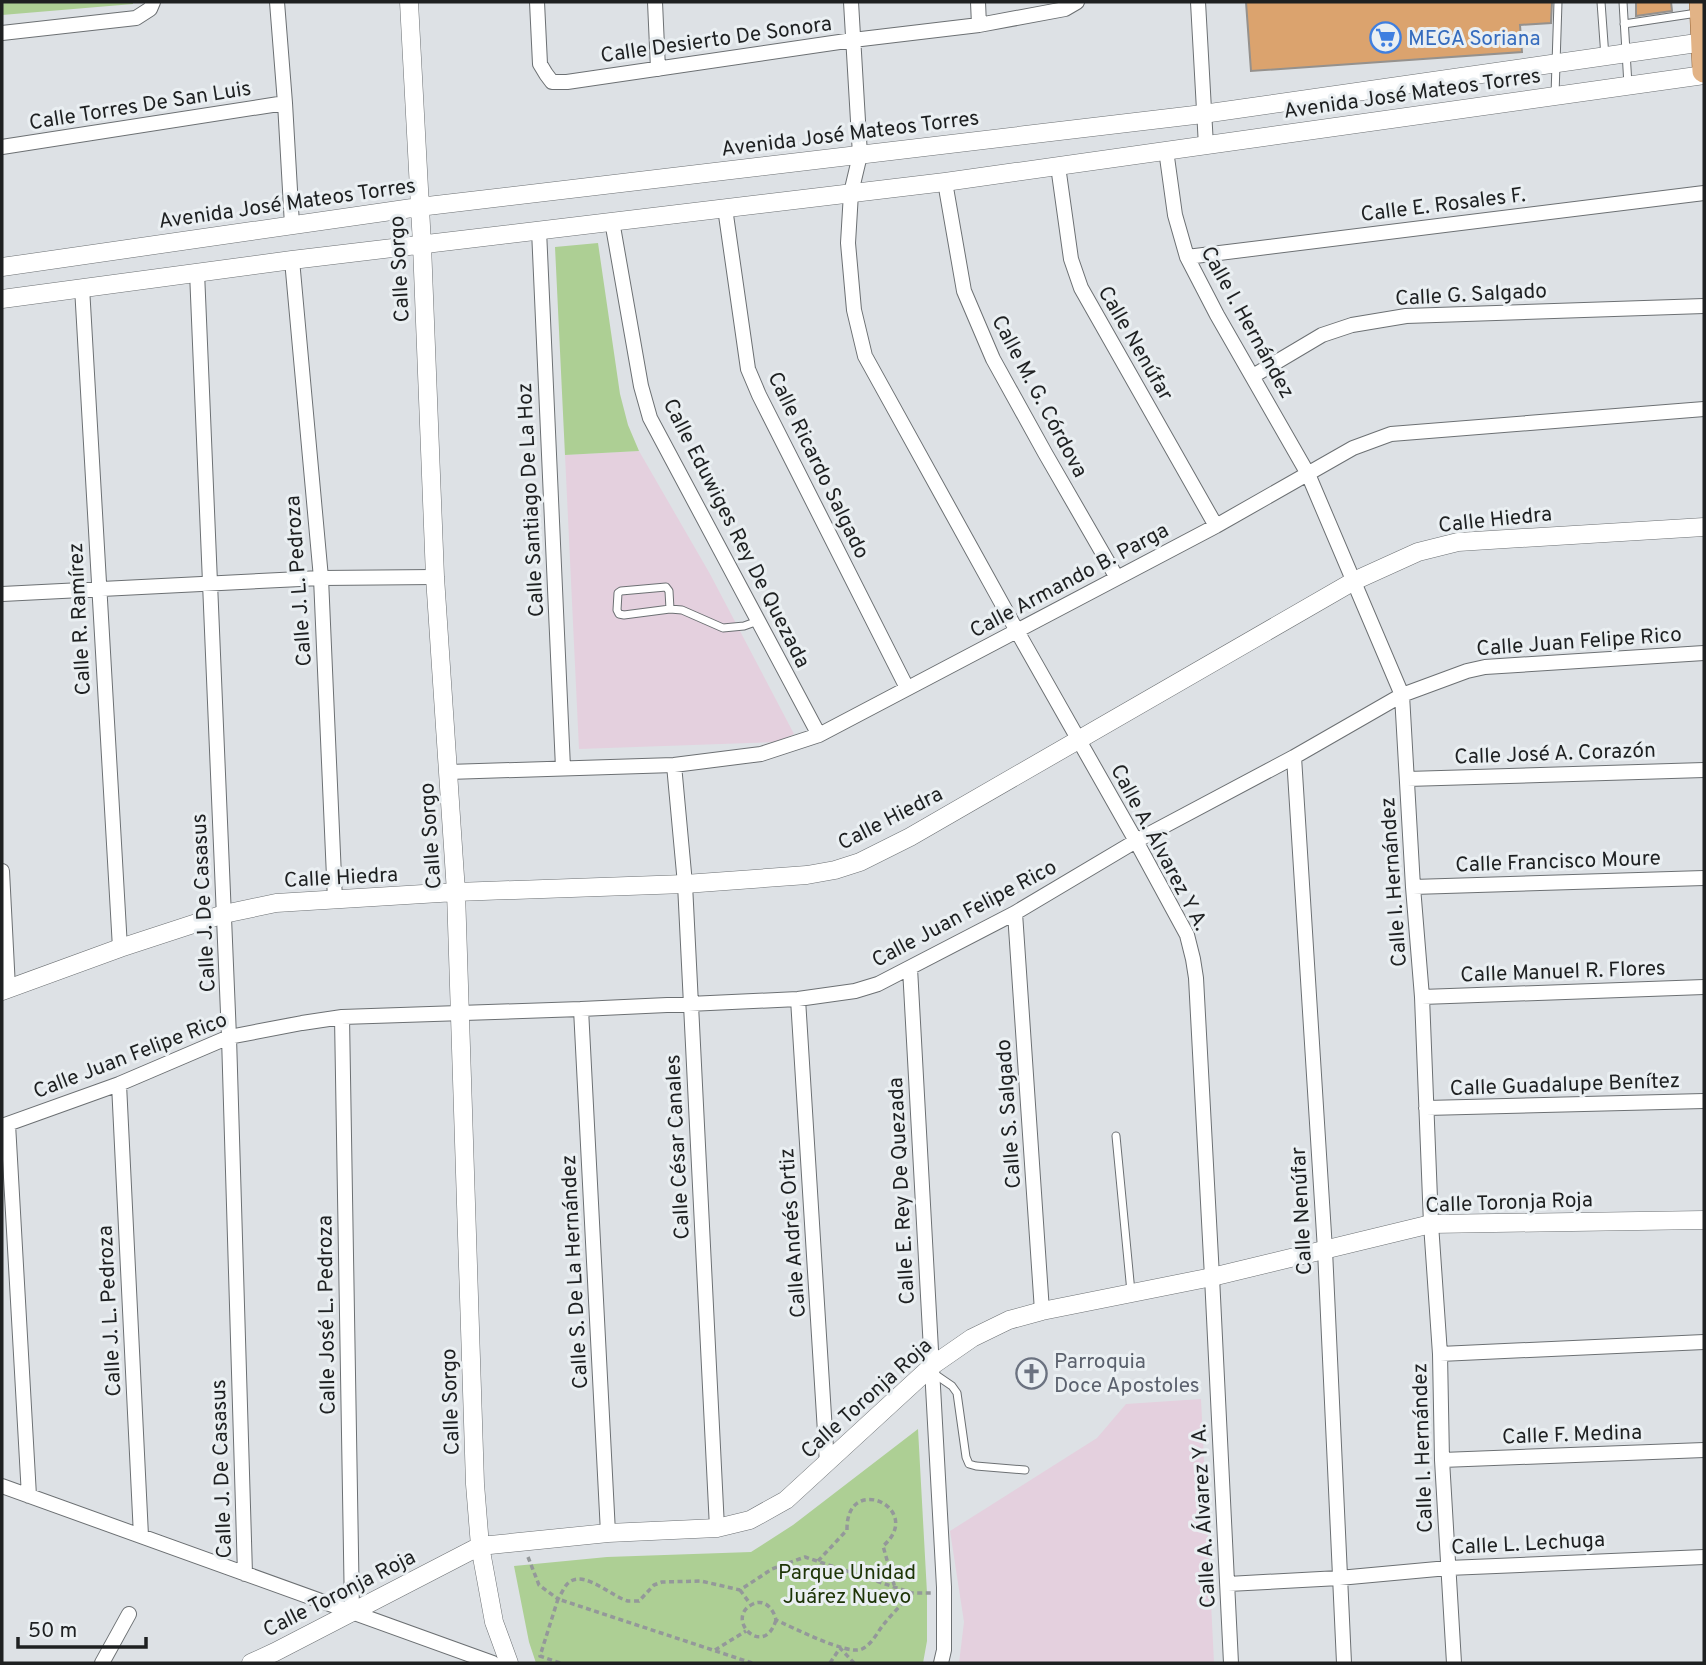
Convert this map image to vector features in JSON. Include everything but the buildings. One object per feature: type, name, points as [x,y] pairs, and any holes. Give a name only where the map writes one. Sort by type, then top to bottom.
[{"type":"main road","points":[[1701,7],[1704,73]]},
{"type":"street","points":[[278,2],[292,225]]},
{"type":"street","name":"Calle Sorgo","points":[[409,2],[435,577],[456,892],[475,1484],[480,1546],[494,1622],[509,1663]]},
{"type":"street","name":"Calle Desierto De Sonora","points":[[537,2],[540,64],[552,82],[979,25],[1065,9],[1077,2]]},
{"type":"street","points":[[655,2],[659,69]]},
{"type":"street","name":"Calle A. Álvarez Y A.","points":[[851,2],[860,155],[851,193],[848,243],[854,310],[865,356],[1136,841],[1187,935],[1194,959],[1231,1663]]},
{"type":"street","points":[[978,2],[979,25]]},
{"type":"street","points":[[1198,2],[1206,146]]},
{"type":"street","points":[[2,33],[136,18],[151,5]]},
{"type":"street","name":"Avenida José Mateos Torres","points":[[2,268],[419,207],[1203,114],[1704,42]]},
{"type":"street","name":"Avenida José Mateos Torres","points":[[2,299],[292,260],[945,182],[1704,73]]},
{"type":"street","name":"Calle Torres De San Luis","points":[[2,147],[285,103]]},
{"type":"street","name":"Calle I. Hernández","points":[[1166,150],[1175,215],[1187,257],[1217,316],[1307,474],[1402,695],[1422,997],[1431,1224],[1440,1354],[1442,1460],[1454,1663]]},
{"type":"street","name":"Calle Nenúfar","points":[[1058,166],[1071,259],[1081,288],[1216,526]]},
{"type":"street","name":"Calle M. G. Córdova","points":[[945,182],[964,291],[993,359],[1117,578]]},
{"type":"street","name":"Calle E. Rosales F.","points":[[1187,257],[1704,193]]},
{"type":"street","name":"Calle Ricardo Salgado","points":[[725,208],[748,369],[907,688]]},
{"type":"street","name":"Calle Eduwiges Rey De Quezada","points":[[612,221],[641,386],[650,418],[819,735]]},
{"type":"street","name":"Calle Santiago De La Hoz","points":[[539,230],[563,768]]},
{"type":"street","name":"Calle J. L. Pedroza","points":[[292,260],[321,578],[335,900]]},
{"type":"street","name":"Calle J. De Casasus","points":[[197,272],[229,1037],[245,1574]]},
{"type":"street","name":"Calle R. Ramírez","points":[[82,287],[120,947]]},
{"type":"street","name":"Calle G. Salgado","points":[[1253,376],[1322,335],[1352,325],[1392,318],[1704,306]]},
{"type":"street","name":"Calle Armando B. Parga","points":[[448,772],[674,765],[761,754],[819,735],[1216,526],[1353,448],[1391,434],[1704,409]]},
{"type":"street","name":"Calle Hiedra","points":[[5,989],[120,947],[224,914],[276,903],[456,892],[685,884],[807,875],[835,870],[860,862],[910,837],[1354,581],[1418,552],[1458,542],[1704,527]]},
{"type":"street","points":[[2,594],[321,578],[435,577]]},
{"type":"street","name":"Calle Juan Felipe Rico","points":[[5,1125],[119,1084],[229,1037],[342,1017],[798,999],[878,984],[1015,913],[1136,841],[1294,757],[1402,695],[1485,667],[1704,653]]},
{"type":"street","name":"Calle Nenúfar","points":[[1294,757],[1325,1250],[1344,1663]]},
{"type":"street","name":"Calle César Canales","points":[[674,765],[685,884],[717,1528]]},
{"type":"street","name":"Calle José A. Corazón","points":[[1407,779],[1704,770]]},
{"type":"street","points":[[2,871],[5,989]]},
{"type":"street","name":"Calle Francisco Moure","points":[[1413,887],[1704,878]]},
{"type":"street","name":"Calle S. Salgado","points":[[1015,913],[1042,1311]]},
{"type":"street","name":"Calle E. Rey De Quezada","points":[[910,968],[944,1593],[944,1650],[941,1663]]},
{"type":"street","name":"Calle Manuel R. Flores","points":[[1422,997],[1704,986]]},
{"type":"street","name":"Calle Andrés Ortiz","points":[[798,999],[827,1464]]},
{"type":"street","name":"Calle S. De La Hernández","points":[[582,1009],[608,1533]]},
{"type":"street","name":"Calle José L. Pedroza","points":[[342,1017],[352,1612]]},
{"type":"street","name":"Calle J. L. Pedroza","points":[[119,1084],[141,1536]]},
{"type":"street","name":"Calle Guadalupe Benítez","points":[[1426,1108],[1704,1101]]},
{"type":"street","points":[[5,1125],[29,1496]]},
{"type":"street","name":"Calle Toronja Roja","points":[[251,1663],[277,1658],[352,1612],[480,1546],[608,1533],[717,1528],[750,1520],[786,1500],[933,1369],[972,1338],[1009,1320],[1212,1277],[1431,1224],[1704,1220]]},
{"type":"street","points":[[1440,1354],[1704,1342]]},
{"type":"street","name":"Calle F. Medina","points":[[1442,1460],[1704,1450]]},
{"type":"street","points":[[2,1486],[493,1663]]},
{"type":"street","name":"Calle L. Lechuga","points":[[1228,1584],[1448,1568],[1704,1557]]},
{"type":"street","points":[[102,1663],[129,1614]]},
{"type":"lane","points":[[1555,96],[1558,2]]},
{"type":"lane","points":[[1601,2],[1605,58]]},
{"type":"lane","points":[[1623,2],[1628,85]]},
{"type":"lane","points":[[1624,24],[1701,7]]},
{"type":"lane","points":[[670,609],[669,591],[666,587],[621,591],[617,596],[617,610],[624,615],[682,610],[723,628],[744,626],[758,621]]},
{"type":"lane","points":[[1116,1136],[1131,1293]]},
{"type":"lane","points":[[933,1369],[957,1393],[969,1464],[1024,1470]]},
{"type":"path","points":[[818,1561],[847,1530],[847,1518],[857,1503],[867,1499],[879,1500],[890,1507],[895,1517],[896,1527],[891,1539],[883,1546],[895,1588]]},
{"type":"path","points":[[524,1542],[539,1585],[558,1599],[752,1663]]},
{"type":"path","points":[[740,1590],[772,1569],[804,1557],[912,1593],[944,1593]]},
{"type":"path","points":[[560,1663],[540,1656],[558,1599],[573,1579],[580,1578],[629,1601],[639,1601],[654,1584],[701,1581],[740,1590],[751,1605]]},
{"type":"path","points":[[776,1620],[839,1648],[861,1650],[871,1642],[912,1593]]},
{"type":"path","points":[[759,1602],[768,1605],[776,1620],[773,1630],[765,1636],[755,1637],[746,1631],[742,1622],[744,1612],[759,1602]]},
{"type":"path","points":[[715,1650],[746,1631]]},
{"type":"path","points":[[830,1663],[839,1648]]},
{"type":"path","points":[[839,1648],[854,1663]]},
{"type":"shaded area","points":[[639,451],[710,574],[794,734],[777,742],[579,749],[565,455]]},
{"type":"shaded area","points":[[1201,1399],[1214,1663],[959,1663],[964,1622],[950,1531],[1097,1438],[1126,1404]]},
{"type":"green space","points":[[2,2],[133,2],[133,4],[2,15]]},
{"type":"green space","points":[[598,243],[620,394],[628,425],[639,451],[565,455],[555,247]]},
{"type":"green space","name":"Parque Unidad Juárez Nuevo","points":[[918,1429],[927,1593],[927,1641],[923,1663],[536,1663],[529,1642],[514,1566],[607,1557],[751,1552],[793,1525]]},
{"type":"place","name":"MEGA Soriana","points":[[1385,38]]},
{"type":"place","name":"Parroquia Doce Apostoles","points":[[1031,1373]]}]
